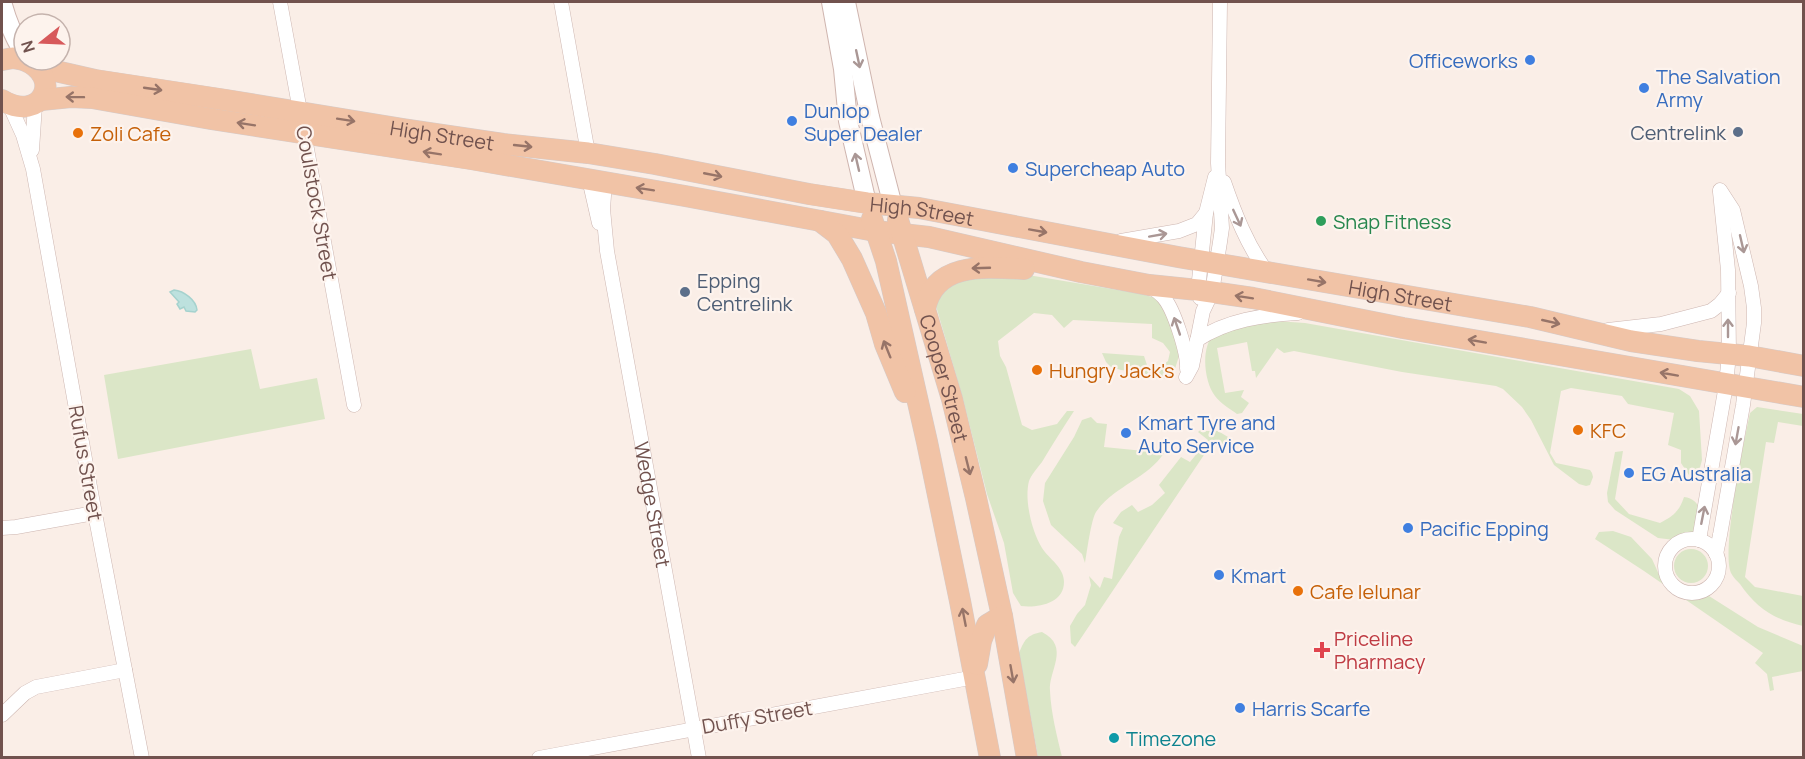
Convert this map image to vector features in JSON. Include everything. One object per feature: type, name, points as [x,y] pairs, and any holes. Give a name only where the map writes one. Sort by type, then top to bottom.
[{"type":"main road","points":[[2,2],[12,31]]},
{"type":"main road","name":"Cooper Street","points":[[831,2],[843,69],[848,121],[867,203],[886,261],[927,442],[990,758]]},
{"type":"main road","name":"Cooper Street","points":[[846,2],[870,117],[893,206],[952,399],[976,498],[1002,616],[1028,758]]},
{"type":"main road","points":[[38,102],[45,93],[46,85],[39,72]]},
{"type":"main road","name":"High Street","points":[[65,72],[87,79],[481,141],[588,153],[809,194],[930,210],[1210,262],[1530,317],[1630,340],[1803,366]]},
{"type":"main road","name":"High Street","points":[[3,101],[18,107],[71,97],[92,98],[597,181],[875,231],[929,237],[1149,285],[1205,291],[1402,328],[1803,397]]},
{"type":"main road","name":"Wedge Street","points":[[588,153],[597,181]]},
{"type":"main road","points":[[820,220],[843,242],[863,282],[876,313],[885,344],[927,442]]},
{"type":"main road","points":[[925,309],[930,291],[946,276],[969,268],[996,267],[1081,272]]},
{"type":"main road","points":[[975,677],[981,641],[987,625],[1002,616]]},
{"type":"street","name":"Coulstock Street","points":[[280,2],[354,405]]},
{"type":"street","name":"Wedge Street","points":[[561,2],[588,153]]},
{"type":"street","points":[[1149,285],[1163,296],[1171,308],[1184,347],[1187,364],[1186,377],[1192,366],[1210,262],[1222,228],[1218,163],[1220,2]]},
{"type":"street","name":"Rufus Street","points":[[3,101],[23,135],[33,169],[94,513],[142,758]]},
{"type":"street","name":"Rufus Street","points":[[33,169],[32,140],[38,102]]},
{"type":"street","points":[[1210,262],[1206,213],[1218,163]]},
{"type":"street","points":[[1218,163],[1233,210],[1255,255],[1267,272]]},
{"type":"street","name":"Wedge Street","points":[[597,181],[595,211],[607,250],[699,758]]},
{"type":"street","points":[[1699,540],[1735,386],[1739,355],[1729,293],[1720,190],[1733,210],[1751,286],[1754,323],[1739,355],[1735,386],[1737,438],[1716,554],[1718,569],[1716,576],[1706,588],[1691,593],[1676,588],[1671,582],[1665,567],[1666,559],[1676,544],[1683,540],[1699,540],[1706,543],[1716,554]]},
{"type":"street","points":[[1104,243],[1179,231],[1197,224],[1206,213]]},
{"type":"street","points":[[1591,332],[1661,324],[1711,311],[1729,293]]},
{"type":"street","points":[[1197,340],[1212,330],[1229,324],[1278,314],[1321,312]]},
{"type":"street","points":[[2,528],[94,513]]},
{"type":"street","points":[[2,715],[25,693],[36,687],[125,670]]},
{"type":"street","name":"Duffy Street","points":[[539,758],[975,677]]},
{"type":"green space","points":[[992,269],[1155,298],[1162,304],[1178,344],[1179,356],[1174,372],[1165,379],[1111,367],[1102,353],[1144,356],[1147,365],[1159,368],[1168,361],[1170,352],[1163,343],[1152,338],[1152,324],[1073,320],[1064,328],[1052,315],[1034,313],[998,341],[1000,356],[1006,367],[1022,425],[1032,430],[1057,424],[1067,411],[1074,411],[1029,481],[1028,506],[1035,533],[1042,548],[1062,572],[1064,582],[1060,595],[1055,600],[1042,605],[1021,606],[1013,593],[1004,543],[987,494],[936,306],[937,290]]},
{"type":"green space","points":[[1276,321],[1305,323],[1679,389],[1690,396],[1699,411],[1702,460],[1698,475],[1691,478],[1681,463],[1681,450],[1668,445],[1674,413],[1628,404],[1622,396],[1571,388],[1561,391],[1550,453],[1556,463],[1590,470],[1593,477],[1590,485],[1586,486],[1579,484],[1554,465],[1522,407],[1503,389],[1496,386],[1402,372],[1294,351],[1284,353],[1277,348],[1256,378],[1255,371],[1252,371],[1247,342],[1217,348],[1225,393],[1244,390],[1241,397],[1249,403],[1242,413],[1237,414],[1217,399],[1211,390],[1205,364],[1207,346],[1215,333],[1226,328]]},
{"type":"green space","points":[[251,349],[260,389],[317,378],[325,419],[118,459],[104,375]]},
{"type":"green space","points":[[1757,407],[1803,414],[1803,426],[1778,422],[1774,443],[1766,442],[1745,577],[1755,587],[1803,596],[1803,626],[1767,612],[1746,593],[1731,573],[1729,543],[1734,495],[1750,413]]},
{"type":"green space","points":[[1091,417],[1097,423],[1107,424],[1104,447],[1164,453],[1149,470],[1112,495],[1096,512],[1085,563],[1082,554],[1051,525],[1043,501],[1045,483],[1082,420]]},
{"type":"green space","points":[[1203,428],[1206,431],[1218,431],[1228,437],[1229,449],[1214,440],[1075,647],[1071,643],[1070,626],[1085,605],[1091,585],[1089,576],[1100,588],[1104,577],[1112,579],[1119,537],[1123,528],[1113,523],[1121,512],[1132,505],[1138,512],[1152,505],[1165,493],[1159,485],[1181,457],[1190,462],[1208,440],[1198,432]]},
{"type":"green space","points":[[1623,451],[1615,499],[1629,514],[1660,523],[1675,513],[1684,497],[1694,500],[1703,514],[1700,529],[1690,539],[1683,541],[1658,538],[1615,510],[1608,502],[1607,493],[1615,452]]},
{"type":"green space","points":[[1613,531],[1631,537],[1652,559],[1661,579],[1686,598],[1698,599],[1709,596],[1758,627],[1803,646],[1803,671],[1772,677],[1774,690],[1770,691],[1767,674],[1755,663],[1763,653],[1595,539],[1599,532]]},
{"type":"green space","points":[[1691,549],[1703,554],[1708,566],[1703,578],[1691,583],[1679,578],[1674,566],[1679,554]]},
{"type":"green space","points":[[1042,632],[1051,638],[1057,652],[1050,691],[1062,757],[1038,757],[1019,653],[1027,638]]},
{"type":"water","points":[[174,290],[189,297],[197,310],[195,312],[186,311],[184,307],[180,309],[177,304],[179,302],[170,292]]},
{"type":"place","name":"Officeworks","points":[[1530,60]]},
{"type":"place","name":"The Salvation Army","points":[[1644,88]]},
{"type":"place","name":"Dunlop Super Dealer","points":[[792,121]]},
{"type":"place","name":"Centrelink","points":[[1738,132]]},
{"type":"place","name":"Zoli Cafe","points":[[78,133]]},
{"type":"place","name":"Supercheap Auto","points":[[1013,168]]},
{"type":"place","name":"Snap Fitness","points":[[1321,221]]},
{"type":"place","name":"Epping Centrelink","points":[[685,292]]},
{"type":"place","name":"Hungry Jack's","points":[[1037,370]]},
{"type":"place","name":"KFC","points":[[1578,430]]},
{"type":"place","name":"Kmart Tyre and Auto Service","points":[[1126,433]]},
{"type":"place","name":"EG Australia","points":[[1629,473]]},
{"type":"place","name":"Pacific Epping","points":[[1408,528]]},
{"type":"place","name":"Kmart","points":[[1219,575]]},
{"type":"place","name":"Cafe lelunar","points":[[1298,591]]},
{"type":"place","name":"Priceline Pharmacy","points":[[1322,650]]},
{"type":"place","name":"Harris Scarfe","points":[[1240,708]]},
{"type":"place","name":"Timezone","points":[[1114,738]]}]
